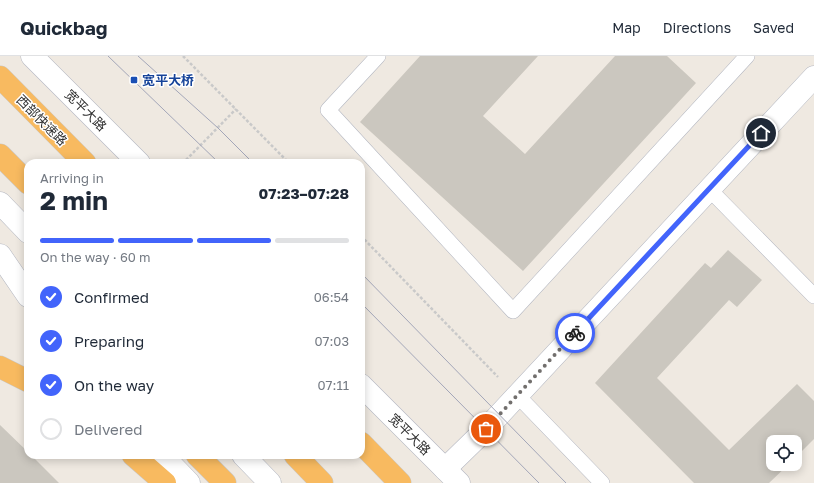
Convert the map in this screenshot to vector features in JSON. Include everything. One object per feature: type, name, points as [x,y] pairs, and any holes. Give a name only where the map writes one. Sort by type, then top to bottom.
[{"type":"highway","name":"西部快速路","points":[[0,77],[81,159]]},
{"type":"highway","points":[[0,154],[24,179]]},
{"type":"highway","points":[[0,367],[24,379]]},
{"type":"highway","points":[[365,447],[400,483]]},
{"type":"highway","points":[[138,459],[165,483]]},
{"type":"highway","points":[[201,459],[225,483]]},
{"type":"highway","points":[[299,459],[322,483]]},
{"type":"street","name":"宽平大路","points":[[32,56],[135,159]]},
{"type":"street","points":[[452,476],[516,396],[814,76]]},
{"type":"street","points":[[0,203],[24,228]]},
{"type":"street","points":[[0,255],[24,290]]},
{"type":"street","name":"宽平大路","points":[[365,389],[452,476]]},
{"type":"street","points":[[166,459],[189,483]]},
{"type":"street","points":[[247,459],[270,483]]},
{"type":"lane","points":[[378,56],[328,110],[514,311],[747,56]]},
{"type":"lane","points":[[709,189],[811,288]]},
{"type":"lane","points":[[516,396],[602,483]]},
{"type":"path","points":[[183,56],[285,159]]},
{"type":"path","points":[[187,159],[236,109]]},
{"type":"path","points":[[365,240],[516,396]]},
{"type":"building","points":[[420,56],[538,56],[483,116],[525,154],[615,56],[667,56],[696,83],[523,271],[360,122]]},
{"type":"building","points":[[728,250],[762,280],[737,307],[729,300],[657,378],[729,450],[797,384],[814,401],[814,439],[802,451],[802,435],[766,435],[766,471],[782,471],[769,483],[694,483],[595,383],[705,263],[711,268]]},
{"type":"building","points":[[0,425],[24,448],[24,459],[35,459],[59,483],[0,483]]},
{"type":"tram line","points":[[108,56],[215,159]]},
{"type":"tram line","points":[[138,56],[218,128],[249,159]]},
{"type":"tram line","points":[[365,277],[566,483]]},
{"type":"tram line","points":[[365,307],[539,483]]},
{"type":"way so far","points":[[486,429],[575,333]]},
{"type":"place","name":"宽平大桥","points":[[134,80]]},
{"type":"route","points":[[575,333],[761,133]]}]
